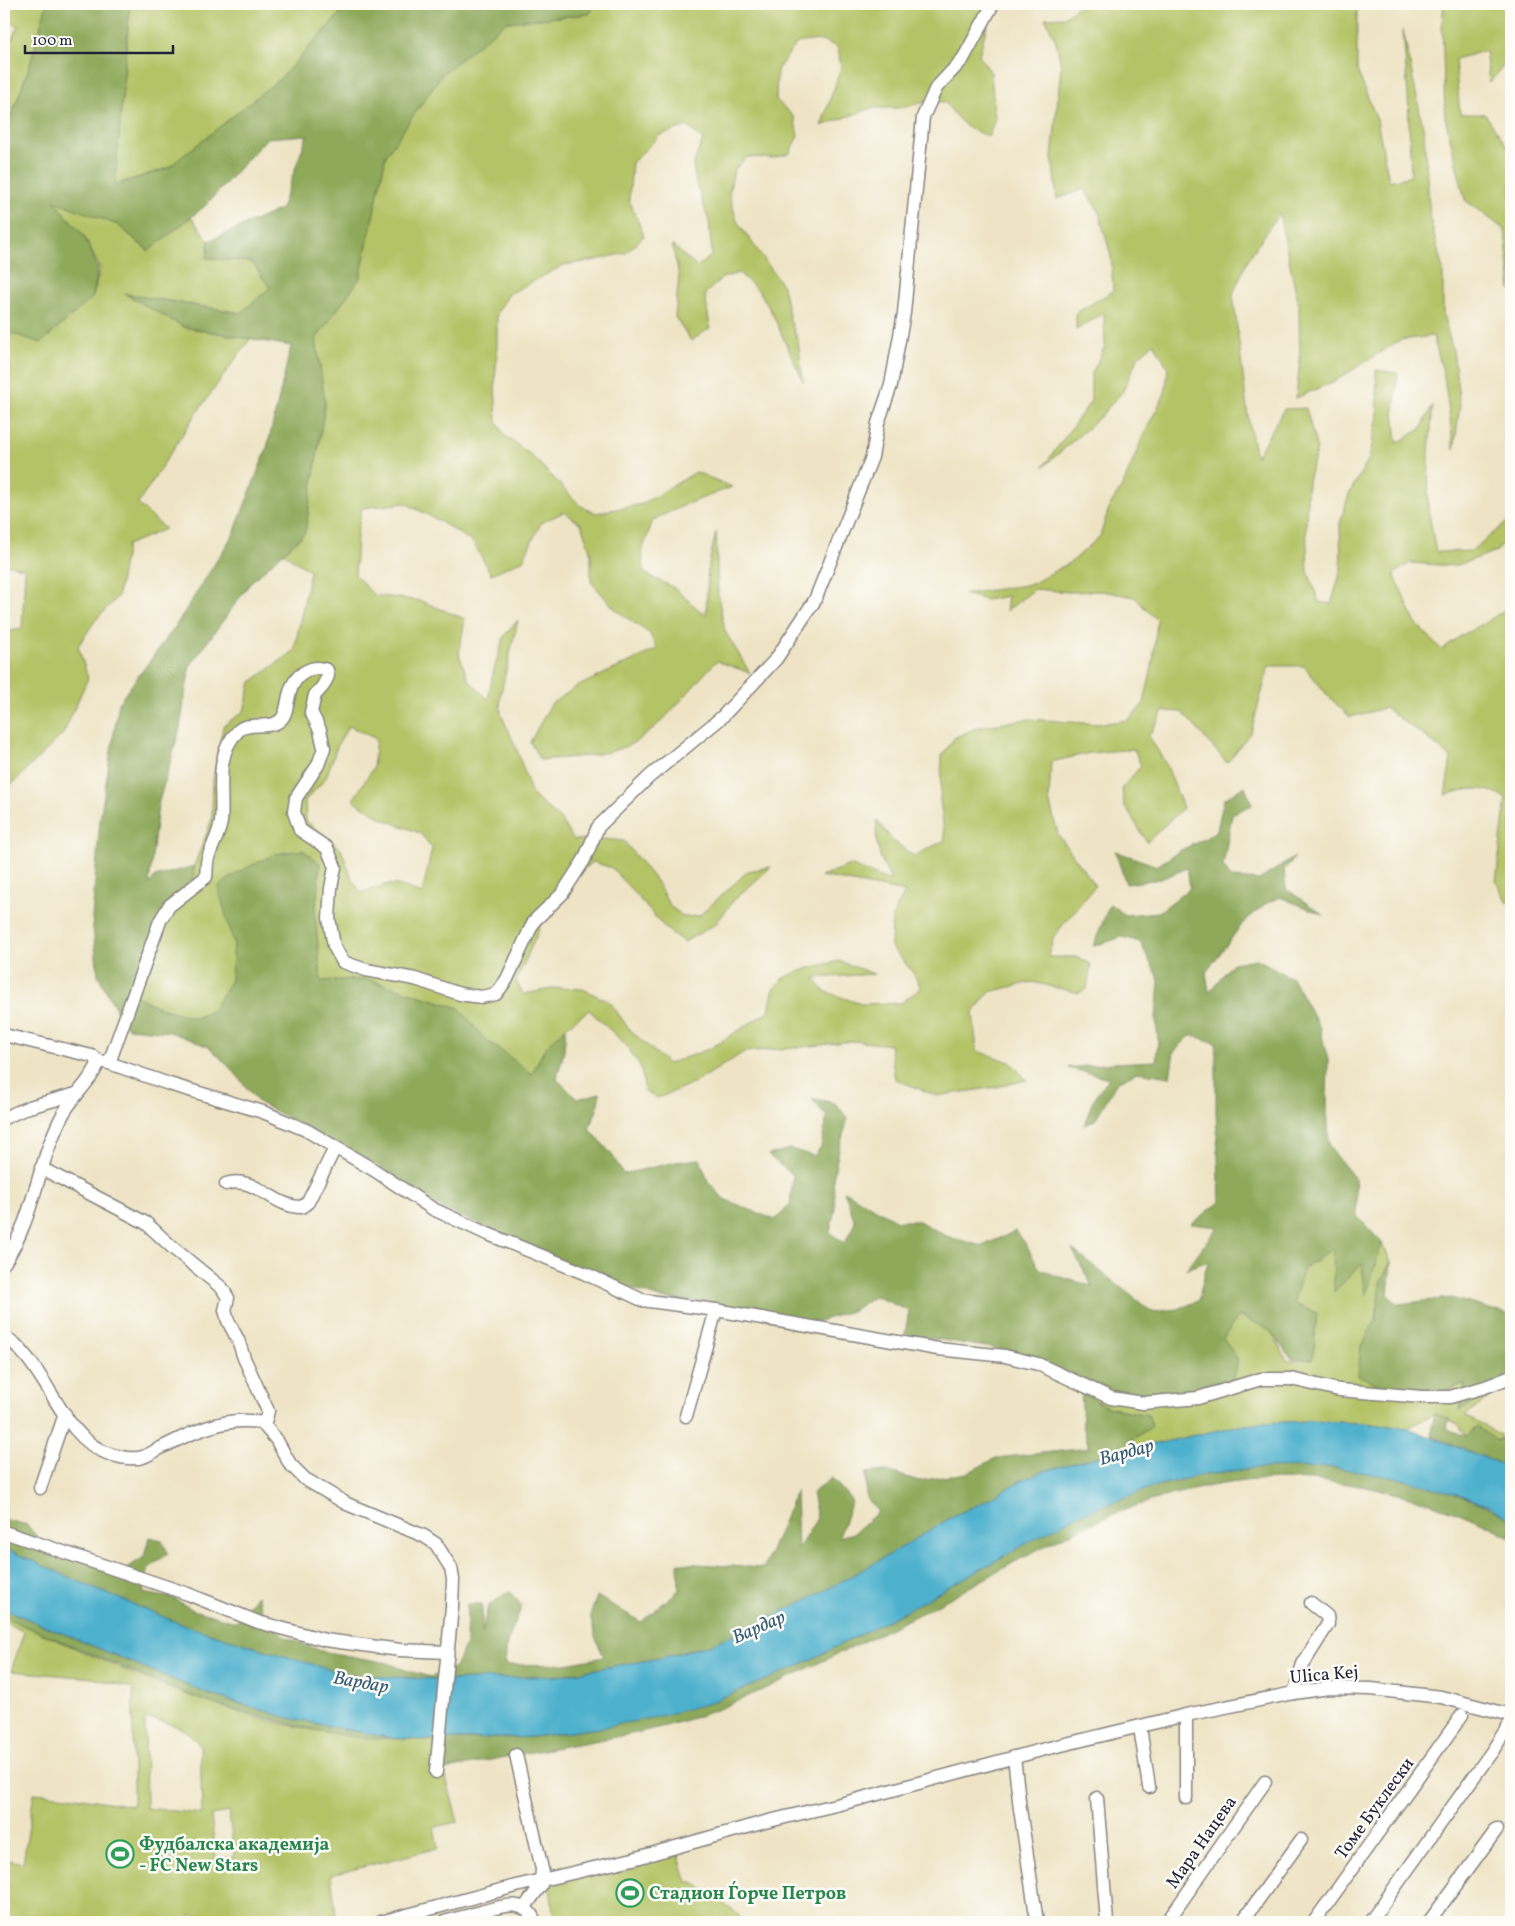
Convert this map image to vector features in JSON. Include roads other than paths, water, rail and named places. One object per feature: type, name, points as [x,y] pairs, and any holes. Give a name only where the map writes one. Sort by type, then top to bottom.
[{"type":"street","points":[[4,1263],[11,1253],[26,1220],[42,1168],[61,1117],[76,1094],[104,1062],[160,921],[169,906],[206,877],[208,860],[221,823],[222,757],[228,744],[239,729],[273,724],[282,719],[287,707],[290,690],[308,669],[315,667],[327,670],[328,676],[323,686],[315,695],[311,712],[320,730],[324,748],[318,765],[296,798],[294,812],[300,830],[326,848],[335,866],[329,918],[334,946],[343,962],[366,970],[415,979],[460,994],[481,997],[496,994],[507,979],[534,921],[562,894],[584,860],[598,827],[650,777],[721,718],[776,659],[815,600],[872,457],[878,423],[891,386],[904,313],[923,117],[936,88],[963,59],[993,4]]},
{"type":"street","points":[[4,1035],[30,1043],[79,1052],[169,1084],[263,1112],[306,1130],[440,1212],[483,1232],[584,1273],[634,1297],[659,1303],[716,1310],[884,1340],[1005,1356],[1038,1364],[1111,1398],[1142,1403],[1198,1398],[1261,1379],[1291,1379],[1339,1390],[1422,1398],[1450,1397],[1511,1377]]},
{"type":"street","points":[[4,1118],[29,1107],[76,1094]]},
{"type":"street","points":[[226,1184],[235,1181],[246,1183],[290,1205],[302,1207],[308,1202],[335,1148]]},
{"type":"street","points":[[42,1168],[146,1223],[222,1288],[228,1298],[224,1310],[228,1321],[267,1408],[268,1414],[262,1423]]},
{"type":"street","points":[[686,1416],[716,1310]]},
{"type":"street","points":[[4,1338],[12,1341],[29,1360],[78,1433],[97,1449],[119,1456],[144,1457],[168,1444],[208,1428],[240,1421],[262,1423],[276,1440],[290,1464],[305,1480],[347,1504],[424,1536],[436,1544],[450,1568],[453,1579],[436,1772]]},
{"type":"street","points":[[40,1488],[65,1414]]},
{"type":"street","points":[[4,1532],[188,1594],[258,1622],[325,1640],[447,1657]]},
{"type":"street","points":[[1294,1693],[1304,1664],[1328,1624],[1327,1616],[1311,1603]]},
{"type":"street","name":"Ulica Kej","points":[[381,1922],[848,1802],[1014,1757],[1186,1715],[1294,1693],[1328,1688],[1371,1688],[1441,1697],[1511,1715]]},
{"type":"street","name":"Томе Буклески","points":[[1314,1922],[1462,1714]]},
{"type":"street","points":[[1186,1715],[1186,1798]]},
{"type":"street","points":[[1370,1922],[1511,1722]]},
{"type":"street","points":[[1140,1727],[1149,1787]]},
{"type":"street","points":[[516,1755],[540,1854],[543,1880],[537,1892],[524,1908]]},
{"type":"street","points":[[1014,1757],[1037,1922]]},
{"type":"street","name":"Мара Нацева","points":[[1167,1922],[1265,1782]]},
{"type":"street","points":[[1097,1798],[1107,1922]]},
{"type":"street","points":[[1429,1922],[1497,1829]]},
{"type":"street","points":[[1242,1922],[1302,1840]]},
{"type":"street","points":[[444,1922],[512,1905],[524,1908],[531,1913],[535,1922]]},
{"type":"water","name":"Вардар","points":[[1309,1421],[1363,1423],[1408,1428],[1511,1468],[1511,1519],[1491,1507],[1467,1497],[1407,1480],[1332,1467],[1255,1468],[1205,1474],[1156,1486],[1078,1515],[896,1616],[816,1657],[709,1703],[661,1716],[599,1728],[532,1737],[420,1740],[391,1738],[288,1718],[206,1693],[4,1609],[4,1548],[93,1588],[186,1626],[347,1675],[452,1680],[556,1676],[661,1658],[709,1645],[747,1629],[826,1590],[955,1515],[980,1504],[1022,1480],[1044,1471],[1097,1457],[1232,1427],[1261,1423]]},
{"type":"place","name":"Фудбалска академија - FC New Stars","points":[[120,1854]]},
{"type":"place","name":"Стадион Ѓорче Петров","points":[[630,1893]]}]
